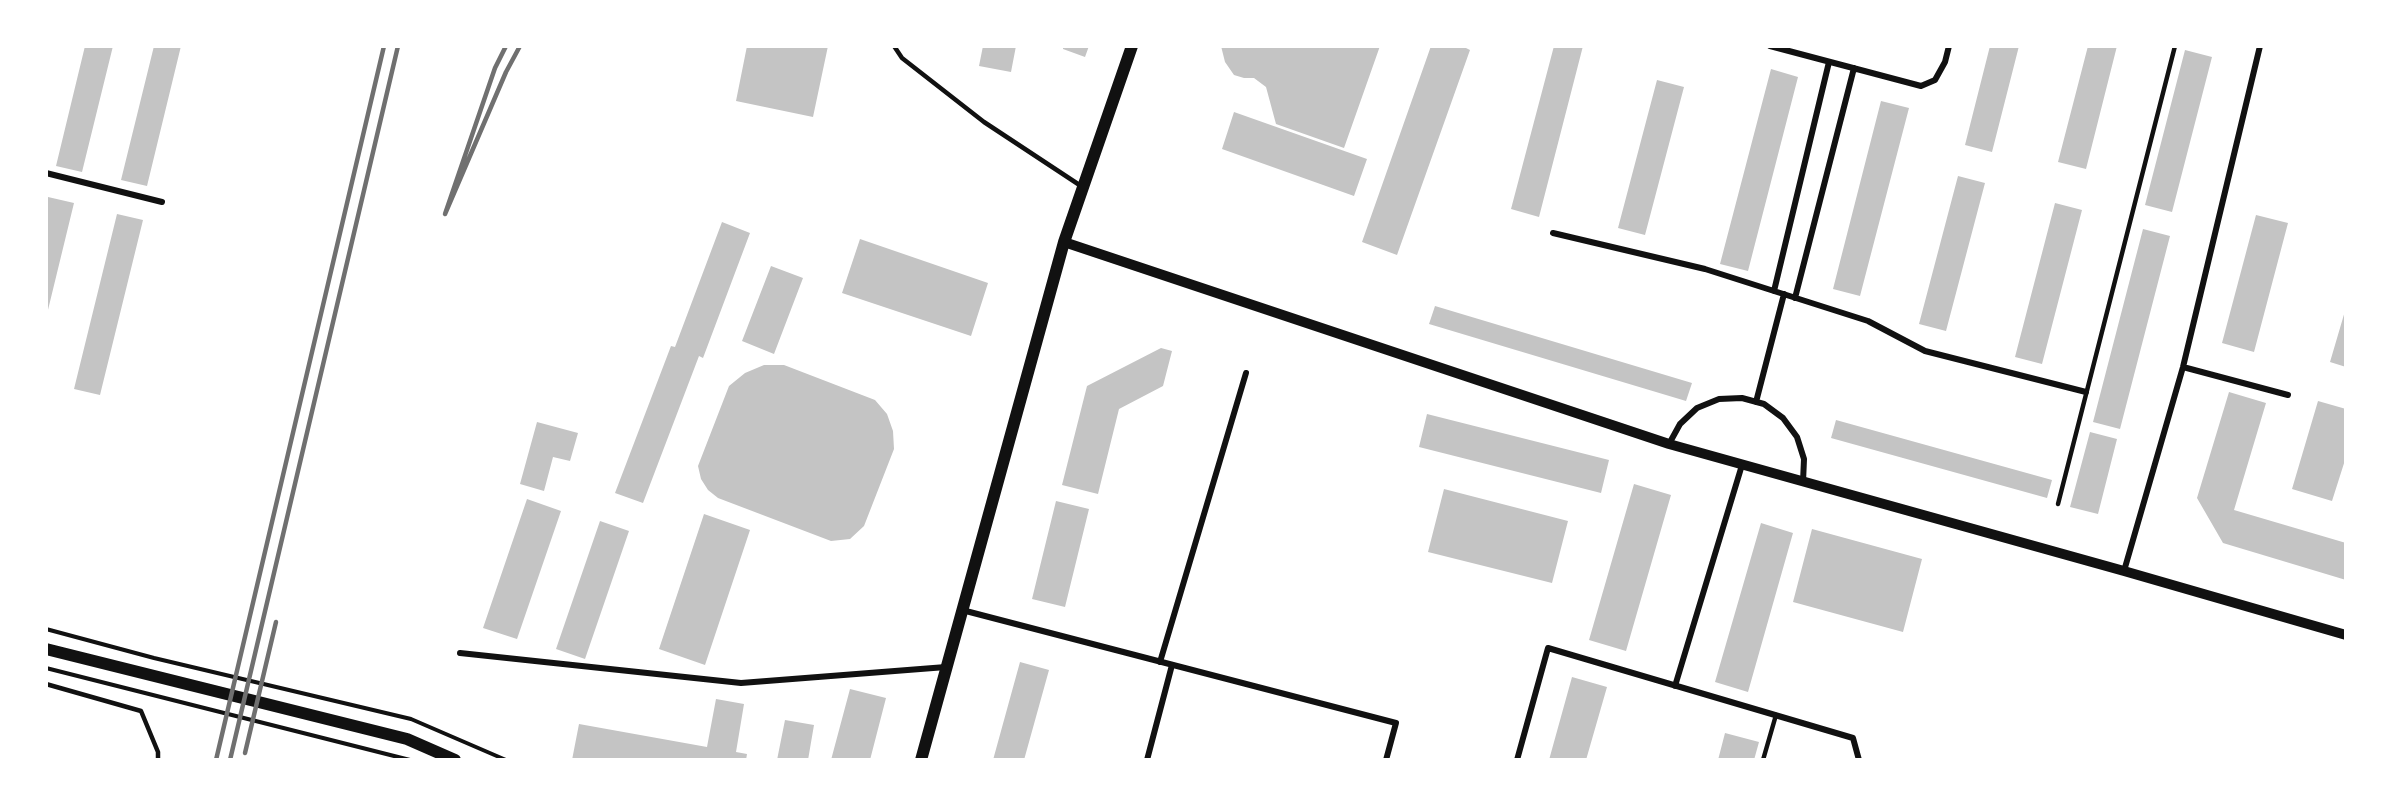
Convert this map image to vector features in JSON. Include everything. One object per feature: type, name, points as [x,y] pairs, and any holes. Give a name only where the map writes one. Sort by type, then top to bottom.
[{"type":"main road","points":[[921,759],[1064,242],[1132,46]]},
{"type":"main road","points":[[46,649],[407,739],[455,759]]},
{"type":"street","points":[[1770,46],[1921,86],[1935,80],[1945,62],[1949,46]]},
{"type":"street","points":[[2124,571],[2183,368],[2260,46]]},
{"type":"street","points":[[1773,291],[1829,62]]},
{"type":"street","points":[[1794,298],[1854,68]]},
{"type":"street","points":[[46,173],[162,202]]},
{"type":"street","points":[[1553,234],[1705,269],[1868,321],[1925,351],[2086,392]]},
{"type":"street","points":[[1064,242],[1669,444],[2346,635]]},
{"type":"street","points":[[1756,402],[1784,294]]},
{"type":"street","points":[[2183,368],[2288,394]]},
{"type":"street","points":[[1160,662],[1246,373]]},
{"type":"street","points":[[1669,444],[1680,424],[1697,408],[1719,399],[1742,398],[1764,404],[1783,418],[1797,436],[1804,459],[1803,482]]},
{"type":"street","points":[[1675,686],[1742,465]]},
{"type":"street","points":[[961,610],[1396,723],[1386,759]]},
{"type":"street","points":[[1517,759],[1548,648],[1853,738],[1859,759]]},
{"type":"street","points":[[460,653],[741,683],[946,667]]},
{"type":"street","points":[[1147,759],[1172,665]]},
{"type":"lane","points":[[894,46],[902,58],[984,122],[1083,188]]},
{"type":"lane","points":[[2058,504],[2175,46]]},
{"type":"lane","points":[[46,684],[141,711],[159,752],[158,759]]},
{"type":"lane","points":[[1763,759],[1776,716]]},
{"type":"path","points":[[46,668],[410,759]]},
{"type":"building","points":[[85,46],[113,46],[82,172],[56,166]]},
{"type":"building","points":[[154,46],[181,46],[147,186],[121,180]]},
{"type":"building","points":[[747,46],[828,46],[813,117],[736,101]]},
{"type":"building","points":[[983,46],[1016,46],[1011,72],[979,66]]},
{"type":"building","points":[[1063,46],[1089,46],[1085,57],[1063,49]]},
{"type":"building","points":[[1221,46],[1380,46],[1344,148],[1276,124],[1266,87],[1254,78],[1234,75],[1225,62]]},
{"type":"building","points":[[1431,46],[1462,46],[1470,50],[1397,255],[1362,242]]},
{"type":"building","points":[[1554,46],[1583,46],[1539,217],[1511,209]]},
{"type":"building","points":[[1990,46],[2019,46],[1992,152],[1965,145]]},
{"type":"building","points":[[2088,46],[2117,46],[2086,169],[2058,162]]},
{"type":"building","points":[[2185,50],[2212,57],[2172,212],[2145,205]]},
{"type":"building","points":[[1771,69],[1798,77],[1748,271],[1720,264]]},
{"type":"building","points":[[1657,80],[1684,87],[1645,235],[1618,228]]},
{"type":"building","points":[[1881,101],[1909,108],[1860,296],[1833,289]]},
{"type":"building","points":[[1234,112],[1367,159],[1354,196],[1222,149]]},
{"type":"building","points":[[1958,176],[1985,183],[1946,331],[1919,324]]},
{"type":"building","points":[[48,197],[74,203],[47,314],[46,204]]},
{"type":"building","points":[[2055,203],[2082,210],[2042,364],[2015,357]]},
{"type":"building","points":[[117,214],[143,220],[100,395],[74,389]]},
{"type":"building","points":[[2256,215],[2288,223],[2254,352],[2222,343]]},
{"type":"building","points":[[722,222],[750,233],[703,358],[699,356],[643,503],[615,493],[671,346],[675,347]]},
{"type":"building","points":[[2143,229],[2170,236],[2120,429],[2093,422]]},
{"type":"building","points":[[860,239],[988,283],[971,336],[842,293]]},
{"type":"building","points":[[771,266],[803,278],[774,354],[742,341]]},
{"type":"building","points":[[1435,306],[1692,383],[1686,401],[1429,324]]},
{"type":"building","points":[[2346,311],[2346,367],[2330,362]]},
{"type":"building","points":[[1161,348],[1172,351],[1163,386],[1119,409],[1098,494],[1062,485],[1087,386]]},
{"type":"building","points":[[764,365],[784,365],[875,400],[887,414],[893,431],[894,449],[864,526],[850,539],[831,541],[718,498],[708,490],[701,479],[698,466],[729,386],[745,373]]},
{"type":"building","points":[[2229,392],[2266,403],[2234,510],[2346,543],[2346,580],[2223,543],[2197,498]]},
{"type":"building","points":[[2318,401],[2346,409],[2346,457],[2332,501],[2292,489]]},
{"type":"building","points":[[1427,414],[1609,460],[1601,493],[1419,447]]},
{"type":"building","points":[[1836,420],[2052,480],[2047,498],[1831,438]]},
{"type":"building","points":[[537,422],[578,433],[570,461],[553,457],[544,491],[520,484]]},
{"type":"building","points":[[2090,432],[2117,439],[2098,514],[2070,507]]},
{"type":"building","points":[[1634,484],[1671,495],[1626,651],[1589,640]]},
{"type":"building","points":[[1444,489],[1568,521],[1552,583],[1428,552]]},
{"type":"building","points":[[527,499],[561,511],[517,639],[483,628]]},
{"type":"building","points":[[1056,501],[1089,509],[1065,607],[1032,599]]},
{"type":"building","points":[[704,514],[750,530],[705,665],[659,649]]},
{"type":"building","points":[[600,521],[629,531],[585,659],[556,649]]},
{"type":"building","points":[[1761,523],[1793,533],[1748,692],[1715,682]]},
{"type":"building","points":[[1812,529],[1922,559],[1903,632],[1793,602]]},
{"type":"building","points":[[1020,662],[1049,670],[1024,760],[993,760]]},
{"type":"building","points":[[1572,677],[1607,687],[1586,760],[1549,760]]},
{"type":"building","points":[[850,689],[886,698],[870,760],[831,760]]},
{"type":"building","points":[[716,699],[744,704],[736,752],[747,754],[746,760],[572,760],[579,724],[707,747]]},
{"type":"building","points":[[785,720],[814,725],[808,760],[777,760]]},
{"type":"building","points":[[1725,733],[1759,742],[1754,760],[1718,760]]},
{"type":"railway","points":[[216,760],[384,46]]},
{"type":"railway","points":[[230,760],[398,46]]},
{"type":"railway","points":[[506,46],[495,68],[445,214],[506,72],[520,46]]},
{"type":"railway","points":[[245,753],[276,622]]}]
